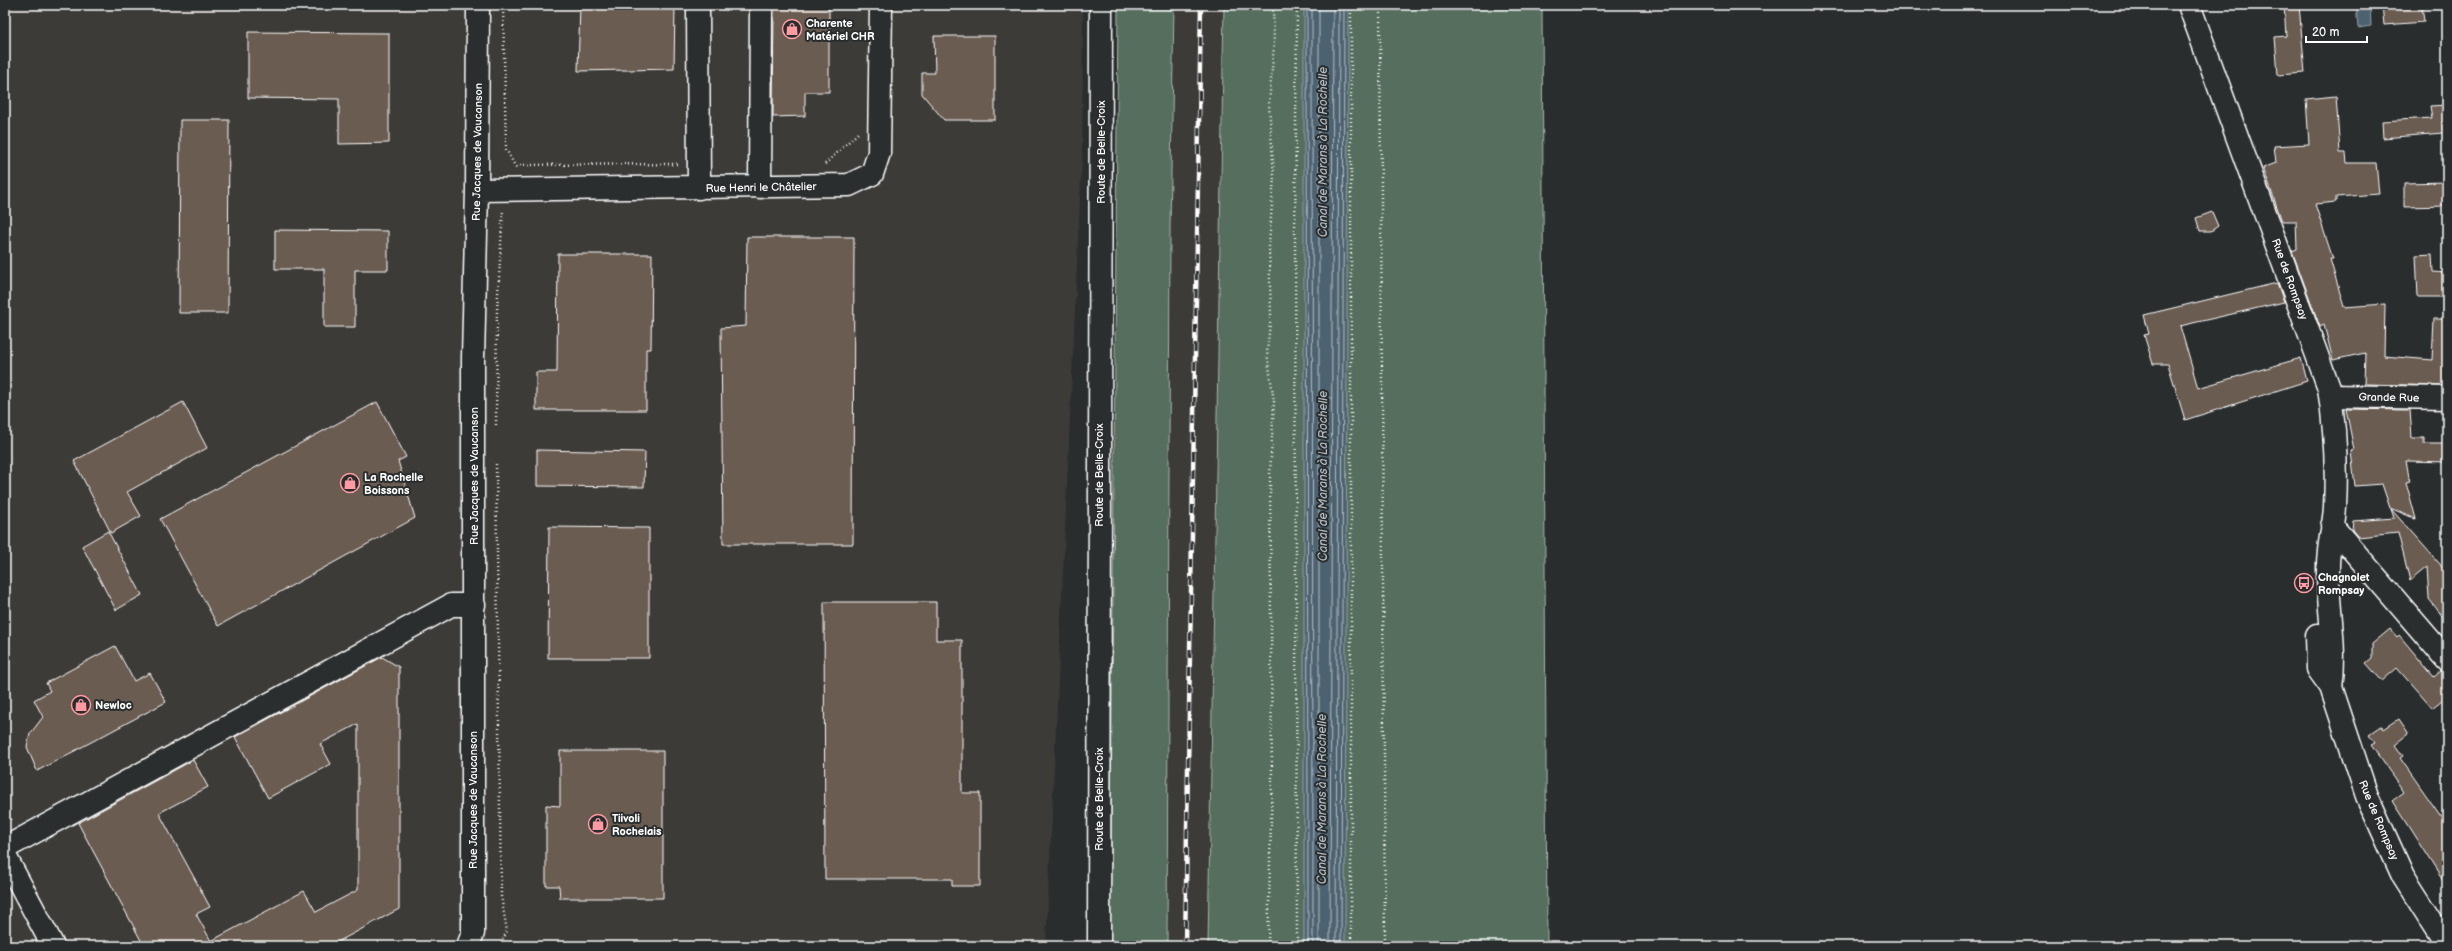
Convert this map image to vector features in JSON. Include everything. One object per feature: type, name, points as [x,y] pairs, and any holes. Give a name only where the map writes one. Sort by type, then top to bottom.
[{"type":"street","name":"Rue Jacques de Vaucanson","points":[[468,946],[473,933],[473,359],[477,190],[478,5]]},
{"type":"street","points":[[698,5],[699,188]]},
{"type":"street","points":[[760,186],[761,5]]},
{"type":"street","name":"Rue Henri le Châtelier","points":[[477,190],[849,185],[872,174],[879,152],[881,5]]},
{"type":"street","name":"Route de Belle-Croix","points":[[1099,946],[1101,5]]},
{"type":"street","name":"Rue de Rompsay","points":[[2189,5],[2321,363],[2330,396],[2335,480],[2335,508],[2328,564],[2315,599],[2318,669],[2331,686],[2367,796],[2388,844],[2421,908],[2447,945]]},
{"type":"street","name":"Grande Rue","points":[[2330,396],[2447,398]]},
{"type":"street","points":[[2332,526],[2447,660]]},
{"type":"street","points":[[5,848],[452,605],[474,605]]},
{"type":"street","points":[[5,856],[53,946]]},
{"type":"path","points":[[496,430],[497,311],[502,211],[514,190],[516,165],[506,149],[503,5]]},
{"type":"path","points":[[1268,946],[1272,784],[1270,475],[1274,402],[1267,352],[1271,314],[1269,244],[1274,177],[1269,104],[1274,45],[1272,5]]},
{"type":"path","points":[[1297,5],[1295,257],[1297,946]]},
{"type":"path","points":[[1351,5],[1351,946]]},
{"type":"path","points":[[1380,5],[1386,946]]},
{"type":"path","points":[[496,462],[502,896],[506,931],[500,946]]},
{"type":"shaded area","points":[[5,5],[1083,5],[1082,155],[1046,946],[5,946]]},
{"type":"shaded area","points":[[1174,5],[1224,5],[1208,946],[1167,946],[1170,228]]},
{"type":"green space","points":[[1118,5],[1174,5],[1170,228],[1167,946],[1110,946]]},
{"type":"green space","points":[[1224,5],[1542,5],[1547,946],[1208,946]]},
{"type":"water","name":"Canal de Marans à La Rochelle","points":[[1304,5],[1348,5],[1345,946],[1304,946]]},
{"type":"water","points":[[2356,5],[2370,5],[2371,26],[2358,28]]},
{"type":"building","points":[[580,5],[675,5],[674,69],[578,71]]},
{"type":"building","points":[[774,5],[829,5],[829,92],[805,92],[805,116],[773,117]]},
{"type":"building","points":[[2284,5],[2299,5],[2305,73],[2278,75],[2275,37],[2286,36]]},
{"type":"building","points":[[2382,5],[2422,5],[2424,22],[2384,25]]},
{"type":"building","points":[[248,32],[389,33],[389,143],[339,144],[339,99],[248,98]]},
{"type":"building","points":[[934,36],[995,36],[995,120],[944,120],[922,94],[922,73],[935,73]]},
{"type":"building","points":[[2336,96],[2340,153],[2346,153],[2347,163],[2376,163],[2379,194],[2336,197],[2336,202],[2315,204],[2333,259],[2330,259],[2344,307],[2385,304],[2384,356],[2432,360],[2434,319],[2447,319],[2447,386],[2364,384],[2365,353],[2333,360],[2324,325],[2320,327],[2292,251],[2297,249],[2296,221],[2282,221],[2263,168],[2276,163],[2274,146],[2309,144],[2306,99]]},
{"type":"building","points":[[2447,105],[2447,122],[2442,122],[2443,133],[2383,138],[2382,121],[2432,118],[2430,106]]},
{"type":"building","points":[[180,120],[229,120],[228,313],[179,313]]},
{"type":"building","points":[[2447,182],[2447,206],[2404,207],[2404,183]]},
{"type":"building","points":[[2212,212],[2218,226],[2211,231],[2200,231],[2196,218]]},
{"type":"building","points":[[275,230],[388,231],[388,270],[355,270],[355,327],[324,327],[324,269],[275,269]]},
{"type":"building","points":[[747,237],[854,237],[853,544],[723,544],[721,328],[746,326]]},
{"type":"building","points":[[558,254],[652,254],[651,349],[646,349],[646,410],[536,410],[536,372],[557,372]]},
{"type":"building","points":[[2432,254],[2433,272],[2447,273],[2447,297],[2418,297],[2416,255]]},
{"type":"building","points":[[2277,283],[2284,302],[2180,326],[2198,388],[2301,358],[2307,381],[2185,420],[2168,364],[2153,364],[2144,335],[2149,334],[2144,315]]},
{"type":"building","points":[[183,402],[207,448],[127,492],[141,516],[111,533],[74,461]]},
{"type":"building","points":[[377,402],[406,457],[398,461],[415,518],[218,626],[160,519]]},
{"type":"building","points":[[2346,409],[2410,410],[2412,438],[2424,438],[2424,444],[2447,444],[2447,462],[2406,461],[2410,481],[2406,482],[2416,519],[2390,508],[2382,484],[2355,486],[2351,451],[2354,450]]},
{"type":"building","points":[[537,450],[645,452],[644,487],[537,486]]},
{"type":"building","points":[[2391,509],[2447,572],[2447,622],[2429,599],[2427,567],[2410,581],[2398,533],[2358,537],[2352,530],[2353,521],[2394,518]]},
{"type":"building","points":[[549,527],[649,528],[649,658],[548,658]]},
{"type":"building","points":[[108,531],[142,595],[116,610],[82,546]]},
{"type":"building","points":[[824,602],[936,602],[936,640],[962,640],[962,793],[980,793],[980,886],[952,886],[952,879],[825,879]]},
{"type":"building","points":[[2390,629],[2397,637],[2399,635],[2434,677],[2441,671],[2447,672],[2447,696],[2432,708],[2397,668],[2382,681],[2366,663],[2372,658],[2372,644]]},
{"type":"building","points":[[115,646],[134,681],[150,673],[166,702],[37,771],[27,747],[30,734],[43,717],[34,700],[50,691],[46,683]]},
{"type":"building","points":[[382,657],[399,667],[399,909],[330,946],[144,946],[78,823],[193,760],[208,787],[159,813],[210,907],[196,914],[211,941],[304,891],[316,912],[358,890],[358,724],[320,744],[331,764],[268,798],[235,737]]},
{"type":"building","points":[[2399,719],[2409,734],[2395,745],[2403,756],[2400,758],[2447,825],[2447,887],[2392,801],[2404,792],[2371,745],[2375,743],[2369,735],[2382,726],[2384,729]]},
{"type":"building","points":[[560,751],[663,751],[663,898],[560,898],[559,886],[546,886],[546,805],[560,806]]},
{"type":"railway","points":[[1185,946],[1201,5]]},
{"type":"place","name":"Charente Matériel CHR","points":[[792,29]]},
{"type":"place","name":"La Rochelle Boissons","points":[[350,483]]},
{"type":"place","name":"Chagnolet Rompsay","points":[[2304,583]]},
{"type":"place","name":"Newloc","points":[[81,705]]},
{"type":"place","name":"Tiivoli Rochelais","points":[[598,824]]}]
